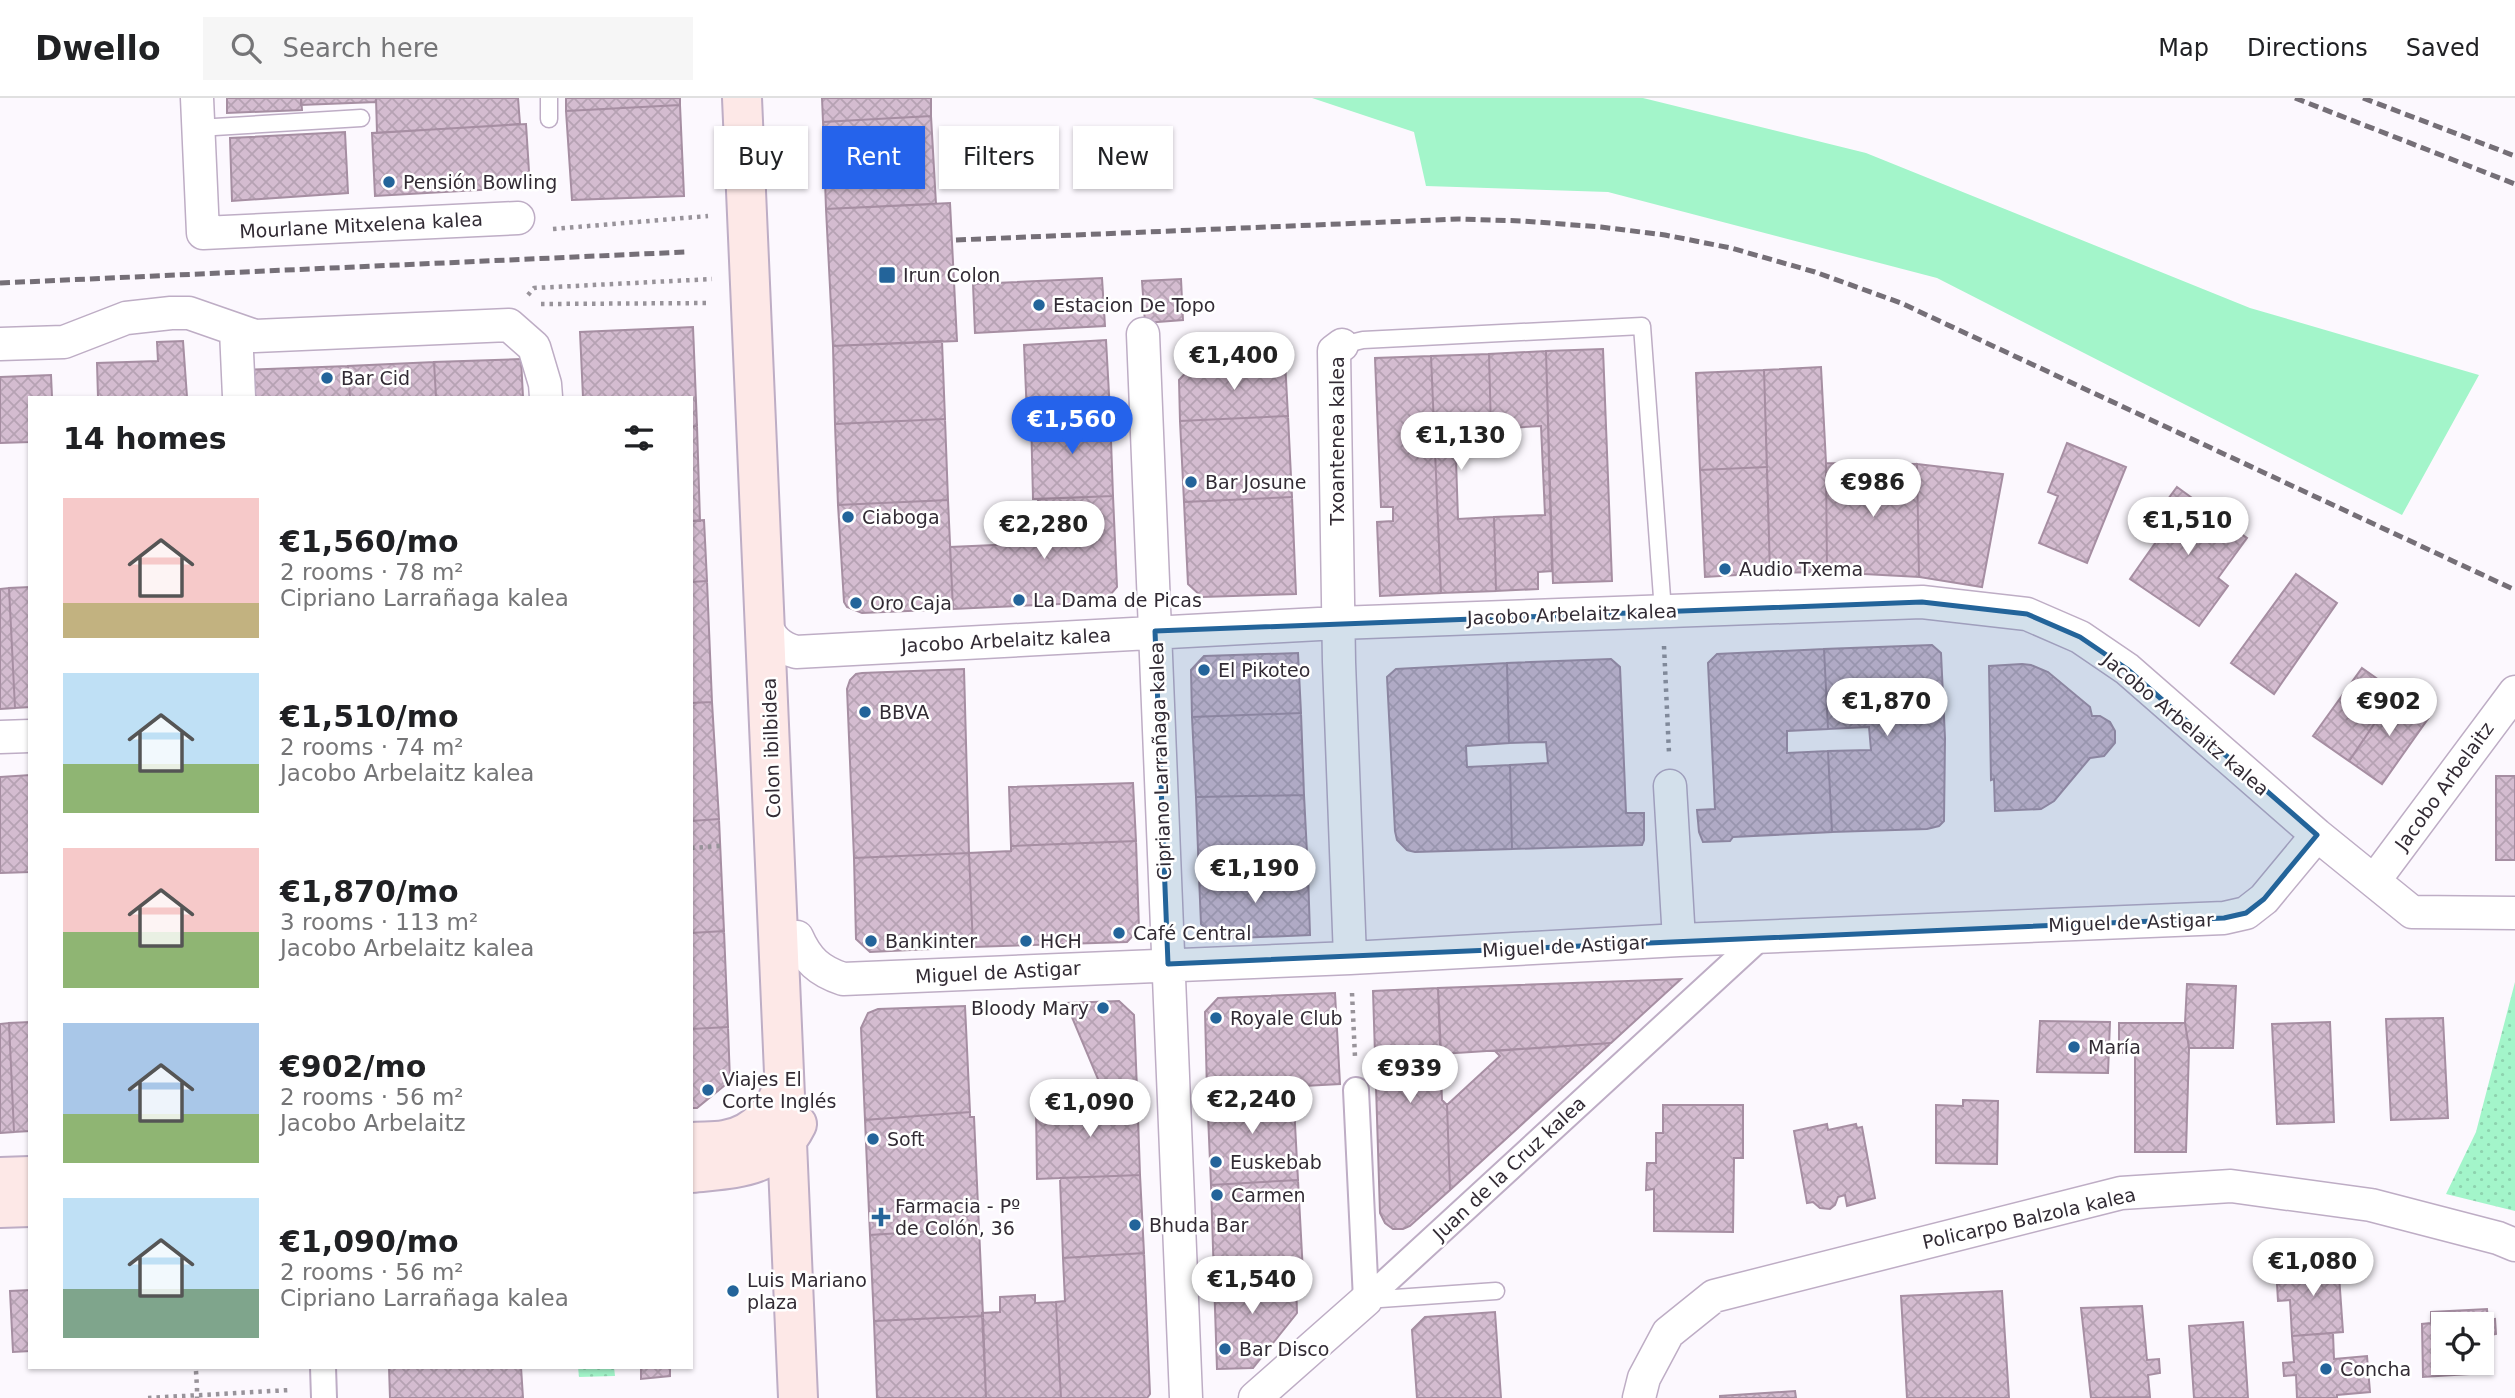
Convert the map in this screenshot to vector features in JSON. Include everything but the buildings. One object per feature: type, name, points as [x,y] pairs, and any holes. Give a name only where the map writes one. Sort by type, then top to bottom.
[{"type":"main road","name":"Colon ibilbidea","points":[[742,98],[750,278],[797,937],[794,1080],[787,1140],[798,1398]]},
{"type":"main road","name":"Colon ibilbidea","points":[[762,98],[775,636],[794,1080],[816,1398]]},
{"type":"main road","points":[[693,1142],[727,1140],[742,1135],[768,1114],[778,1100],[783,1082],[794,1080]]},
{"type":"main road","points":[[693,1174],[744,1167],[760,1162],[775,1153],[787,1140]]},
{"type":"main road","points":[[693,1174],[743,1178],[760,1186],[774,1198],[785,1214],[791,1232]]},
{"type":"main road","points":[[0,1177],[28,1176]]},
{"type":"main road","points":[[0,1208],[28,1207]]},
{"type":"street","name":"Mourlane Mitxelena kalea","points":[[197,113],[203,233],[518,218]]},
{"type":"street","points":[[0,344],[64,342],[126,318],[171,313],[189,313],[255,336],[514,315],[534,347],[546,396]]},
{"type":"street","points":[[225,327],[239,396]]},
{"type":"street","name":"Txoantenea kalea","points":[[1342,345],[1334,351],[1338,623],[1350,958]]},
{"type":"street","name":"Cipriano Larrañaga kalea","points":[[1143,346],[1186,1398]]},
{"type":"street","name":"Jacobo Arbelaitz kalea","points":[[775,636],[796,652],[1155,631],[1922,602],[2028,614],[2080,637],[2127,669],[2316,835]]},
{"type":"street","name":"Jacobo Arbelaitz","points":[[2374,881],[2515,692]]},
{"type":"street","points":[[0,737],[28,736]]},
{"type":"street","points":[[1670,786],[1679,940]]},
{"type":"street","points":[[2316,835],[2412,912],[2515,913]]},
{"type":"street","name":"Miguel de Astigar","points":[[797,937],[803,952],[814,965],[843,979],[2224,918],[2246,913],[2264,899],[2316,835]]},
{"type":"street","name":"Juan de la Cruz kalea","points":[[1255,1398],[1366,1300],[1761,937]]},
{"type":"street","points":[[1356,1090],[1366,1300]]},
{"type":"street","name":"Policarpo Balzola kalea","points":[[1639,1398],[1644,1378],[1668,1333],[1714,1296],[2121,1193],[2231,1186],[2371,1205],[2498,1238],[2515,1245]]},
{"type":"lane","points":[[548,98],[549,119]]},
{"type":"lane","points":[[197,113],[361,117]]},
{"type":"lane","name":"Txoantenea kalea","points":[[1342,345],[1363,340],[1642,326],[1663,611]]},
{"type":"lane","points":[[1366,1300],[1496,1291]]},
{"type":"path","points":[[569,227],[688,218]]},
{"type":"path","points":[[514,315],[534,288],[750,278]]},
{"type":"path","points":[[514,315],[692,304]]},
{"type":"path","points":[[1143,346],[1274,353]]},
{"type":"path","points":[[1663,611],[1670,786]]},
{"type":"path","points":[[693,848],[720,846]]},
{"type":"path","points":[[1350,958],[1356,1090]]},
{"type":"path","points":[[196,1371],[197,1398]]},
{"type":"path","points":[[148,1398],[323,1384]]},
{"type":"highlighted area","points":[[1922,602],[2027,614],[2080,637],[2127,669],[2317,835],[2264,899],[2246,913],[2224,918],[1168,964],[1155,631]]},
{"type":"green space","points":[[1312,98],[1643,98],[1866,153],[2250,308],[2479,375],[2402,515],[1937,278],[1608,192],[1426,186],[1414,132]]},
{"type":"green space","points":[[2515,982],[2515,1211],[2446,1194],[2476,1132]]},
{"type":"green space","points":[[578,1369],[614,1369],[615,1376],[579,1377]]},
{"type":"railway","points":[[2295,98],[2515,184]]},
{"type":"railway","points":[[2363,98],[2515,156]]},
{"type":"railway","points":[[956,240],[1459,219],[1601,227],[1665,235],[1731,248],[1815,272],[1901,303],[2515,590]]},
{"type":"railway","points":[[0,283],[685,252]]},
{"type":"place","name":"Pensión Bowling","points":[[389,182]]},
{"type":"place","name":"Irun Colon","points":[[887,275]]},
{"type":"place","name":"Estacion De Topo","points":[[1039,305]]},
{"type":"place","name":"Bar Cid","points":[[327,378]]},
{"type":"place","name":"Bar Josune","points":[[1191,482]]},
{"type":"place","name":"Ciaboga","points":[[848,517]]},
{"type":"place","name":"Audio Txema","points":[[1725,569]]},
{"type":"place","name":"La Dama de Picas","points":[[1019,600]]},
{"type":"place","name":"Oro Caja","points":[[856,603]]},
{"type":"place","name":"El Pikoteo","points":[[1204,670]]},
{"type":"place","name":"BBVA","points":[[865,712]]},
{"type":"place","name":"Café Central","points":[[1119,933]]},
{"type":"place","name":"Bankinter","points":[[871,941]]},
{"type":"place","name":"HCH","points":[[1026,941]]},
{"type":"place","name":"Bloody Mary","points":[[1103,1008]]},
{"type":"place","name":"Royale Club","points":[[1216,1018]]},
{"type":"place","name":"María","points":[[2074,1047]]},
{"type":"place","name":"Viajes El Corte Inglés","points":[[708,1090]]},
{"type":"place","name":"Soft","points":[[873,1139]]},
{"type":"place","name":"Euskebab","points":[[1216,1162]]},
{"type":"place","name":"Carmen","points":[[1217,1195]]},
{"type":"place","name":"Farmacia - Pº de Colón, 36","points":[[881,1217]]},
{"type":"place","name":"Bhuda Bar","points":[[1135,1225]]},
{"type":"place","name":"Luis Mariano plaza","points":[[733,1291]]},
{"type":"place","name":"Bar Disco","points":[[1225,1349]]},
{"type":"place","name":"Concha","points":[[2326,1369]]}]
